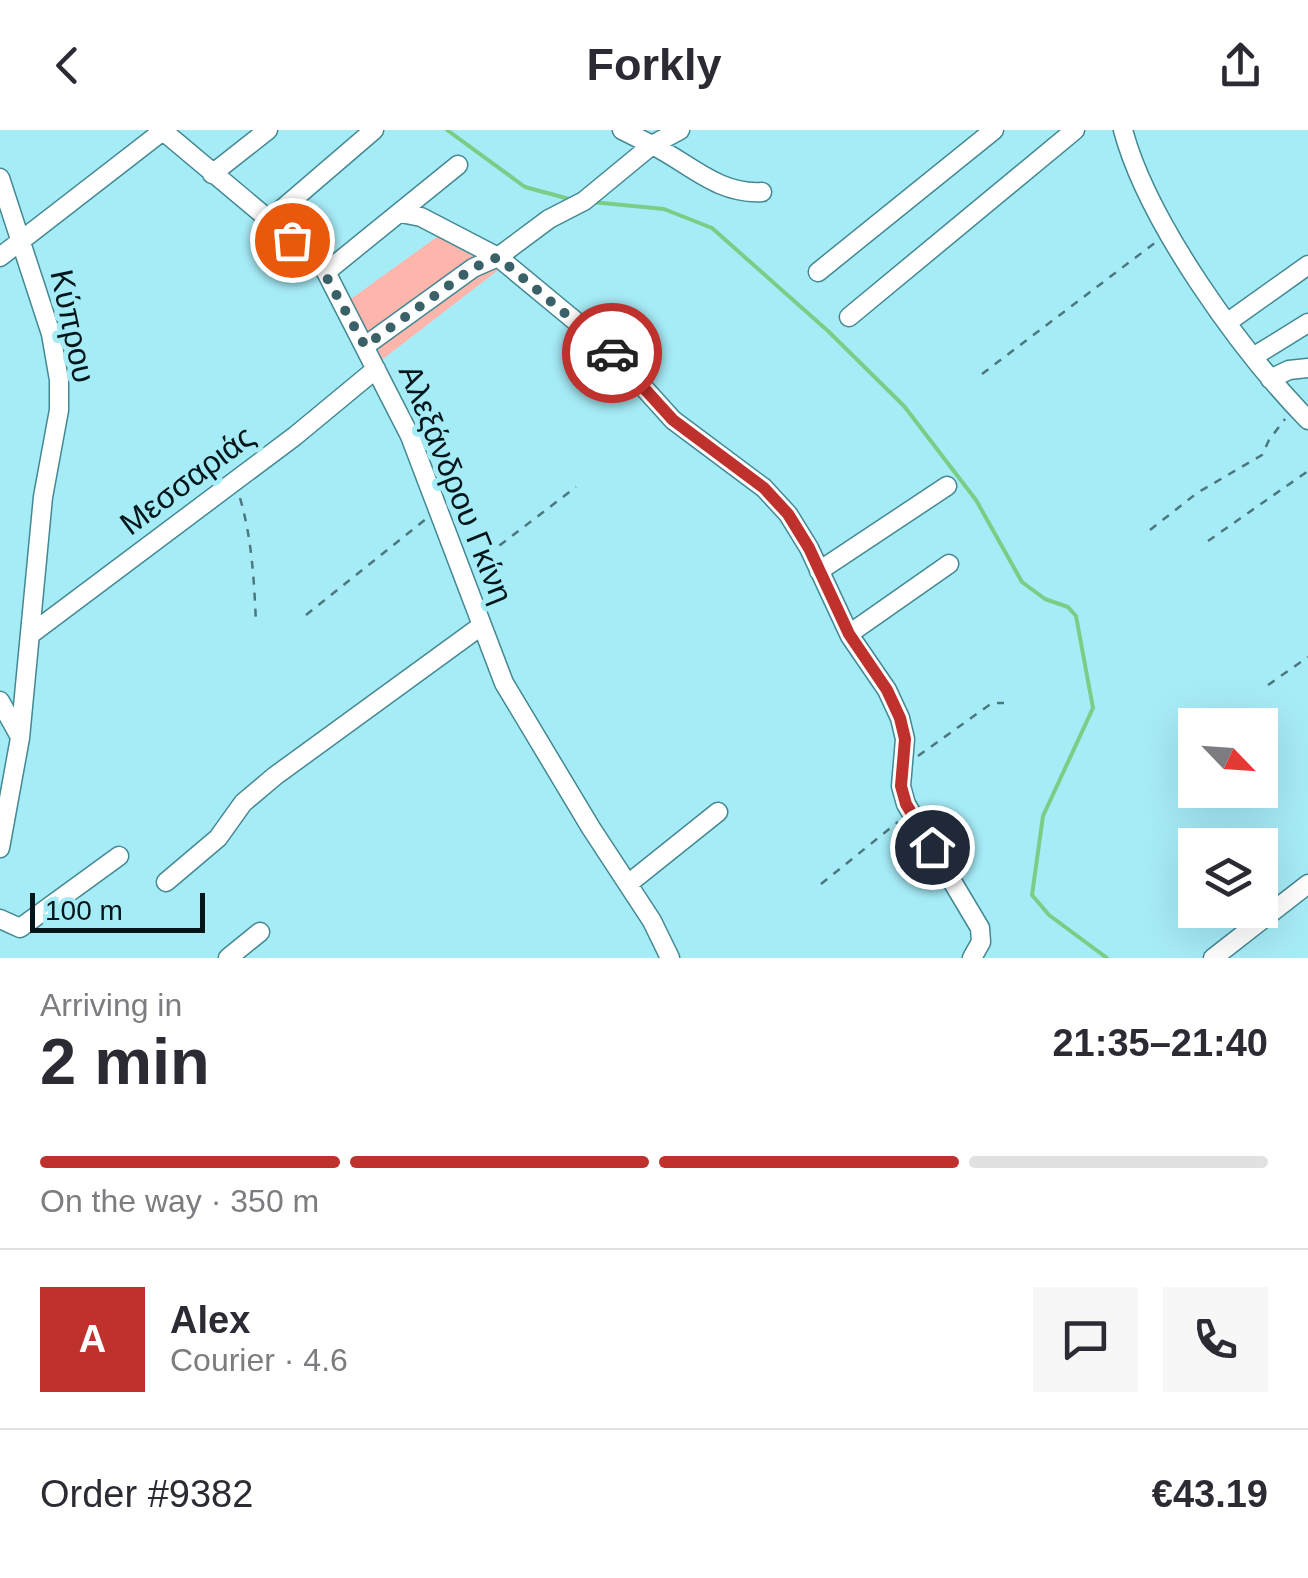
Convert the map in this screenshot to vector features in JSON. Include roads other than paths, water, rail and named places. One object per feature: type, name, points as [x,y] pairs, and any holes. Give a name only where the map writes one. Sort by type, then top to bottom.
[{"type":"street","points":[[0,257],[163,130]]},
{"type":"street","name":"Αλεξάνδρου Γκίνη","points":[[163,130],[317,260],[326,272],[410,436],[504,683],[670,958]]},
{"type":"street","points":[[212,174],[268,130]]},
{"type":"street","points":[[268,221],[374,130]]},
{"type":"street","points":[[622,130],[723,187],[742,194],[762,192]]},
{"type":"street","points":[[365,346],[473,268],[498,257],[549,219],[584,201],[652,145],[680,130]]},
{"type":"street","points":[[818,272],[994,130]]},
{"type":"street","points":[[850,317],[1074,130]]},
{"type":"street","points":[[1123,130],[1169,232],[1253,357],[1302,414]]},
{"type":"street","points":[[326,272],[458,165]]},
{"type":"street","name":"Κύπρου","points":[[0,178],[51,334],[60,380],[60,410],[43,497],[20,738],[0,848]]},
{"type":"street","points":[[401,213],[432,222],[498,257],[608,348],[673,420],[764,488],[788,514],[849,634],[887,690],[900,718],[905,739],[901,786],[910,812],[980,928],[981,942],[972,958]]},
{"type":"street","points":[[1228,322],[1308,265]]},
{"type":"street","points":[[1253,357],[1308,323]]},
{"type":"street","points":[[1270,379],[1290,370],[1308,368]]},
{"type":"street","name":"Μεσσαριάς","points":[[31,634],[235,482],[376,369]]},
{"type":"street","points":[[819,571],[948,486]]},
{"type":"street","points":[[849,634],[949,564]]},
{"type":"street","points":[[166,882],[218,838],[243,803],[275,776],[482,626]]},
{"type":"street","points":[[0,701],[20,738]]},
{"type":"street","points":[[628,884],[718,812]]},
{"type":"street","points":[[0,918],[20,928],[119,856]]},
{"type":"street","points":[[1213,958],[1308,884]]},
{"type":"street","points":[[228,958],[260,932]]},
{"type":"waterway","points":[[447,130],[525,187],[573,200]]},
{"type":"waterway","points":[[592,202],[664,209],[712,228],[828,331],[904,406],[976,500],[1022,582],[1045,599],[1068,607],[1076,616],[1093,708],[1043,816],[1032,895],[1049,915],[1107,958]]}]
